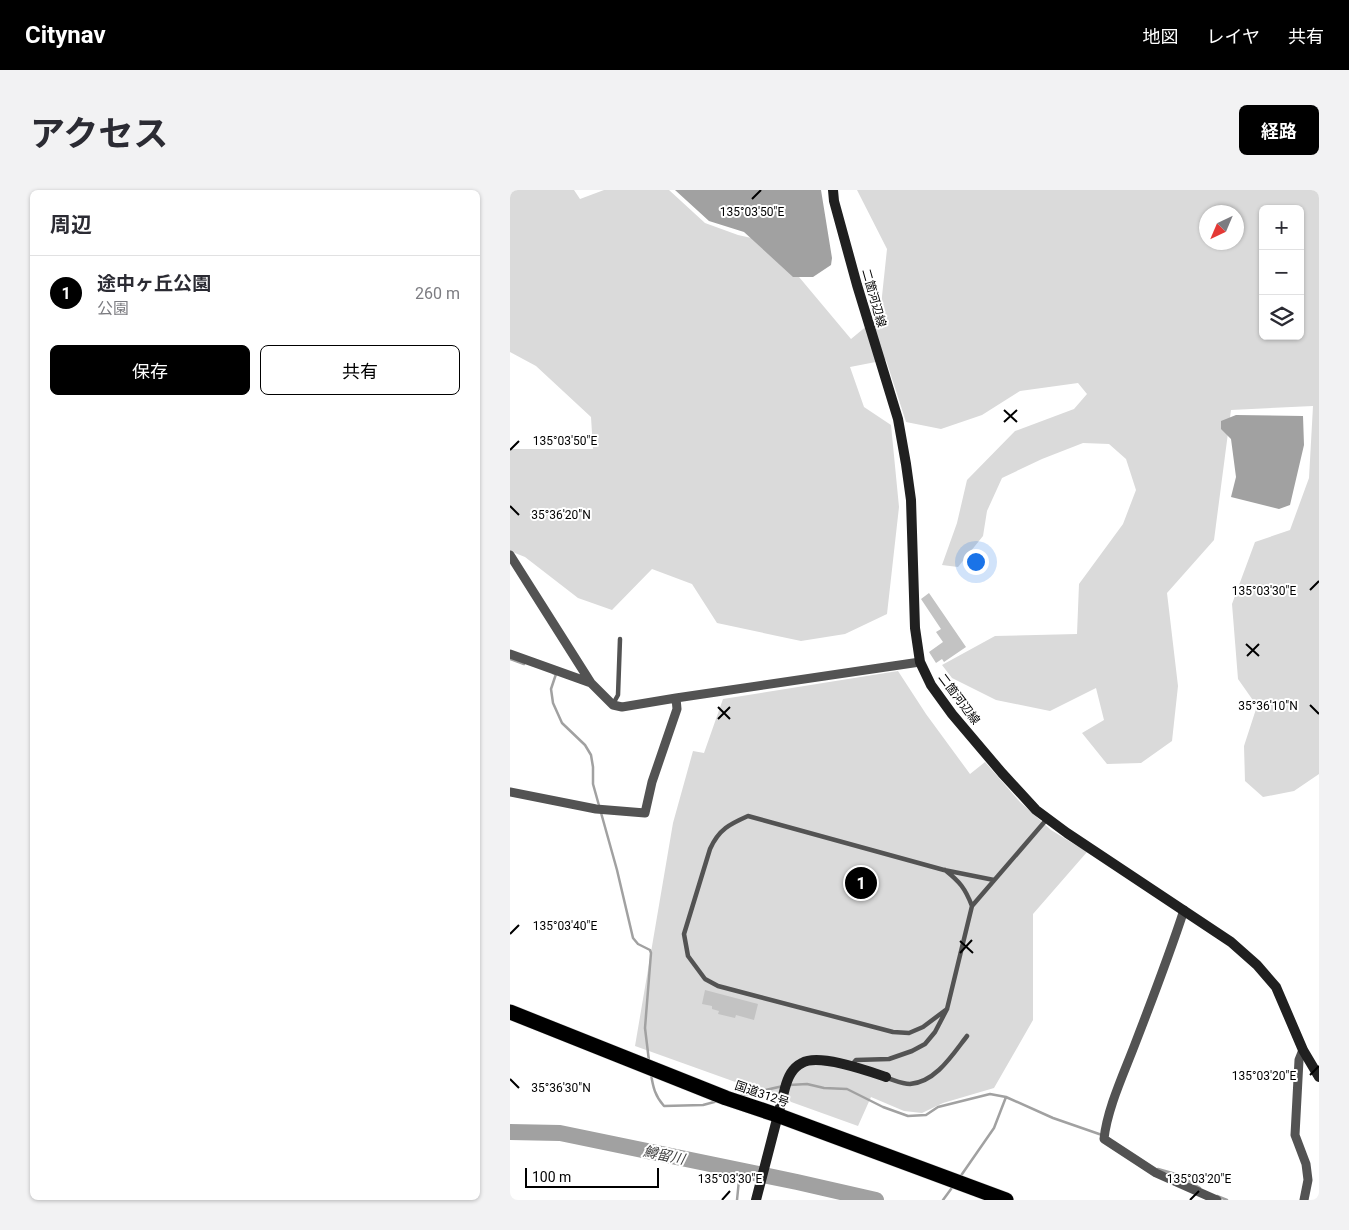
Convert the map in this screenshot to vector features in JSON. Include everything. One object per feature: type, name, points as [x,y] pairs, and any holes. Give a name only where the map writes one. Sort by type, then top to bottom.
[{"type":"highway","name":"国道312号","points":[[510,1012],[726,1098],[1006,1200]]},
{"type":"main road","name":"二箇河辺線","points":[[833,190],[834,201],[857,285],[898,419],[911,500],[915,628],[920,662],[931,686],[952,714],[1021,795],[1047,819],[1231,942],[1257,965],[1276,987],[1303,1050],[1319,1078]]},
{"type":"main road","points":[[756,1200],[777,1115],[788,1078],[794,1068],[803,1061],[819,1060],[851,1066],[886,1077]]},
{"type":"street","points":[[510,555],[591,682],[613,704],[622,707],[920,662]]},
{"type":"street","points":[[510,654],[591,682]]},
{"type":"street","points":[[510,792],[596,809],[645,813],[652,782],[677,709],[676,698]]},
{"type":"street","points":[[1184,910],[1166,963],[1127,1063],[1105,1126],[1104,1139],[1156,1173],[1217,1200]]},
{"type":"street","points":[[1303,1050],[1299,1060],[1295,1135],[1306,1164],[1308,1180],[1304,1200]]},
{"type":"lane","points":[[613,704],[618,695],[620,639]]},
{"type":"lane","points":[[947,1009],[923,1027],[909,1032],[893,1032],[718,986],[706,979],[688,956],[684,934],[710,849],[715,838],[730,824],[748,816],[944,870],[994,880]]},
{"type":"lane","points":[[851,1066],[856,1060],[889,1059],[912,1051],[925,1044],[935,1032],[947,1009],[972,906],[1047,819]]},
{"type":"lane","points":[[944,870],[959,882],[966,891],[972,906]]},
{"type":"lane","points":[[886,1077],[909,1084],[933,1075],[948,1061],[967,1036]]},
{"type":"shaded area","points":[[510,190],[574,190],[580,199],[604,190],[669,190],[705,223],[738,235],[756,239],[794,271],[851,339],[880,315],[887,249],[857,190],[1319,190],[1319,774],[1294,791],[1263,797],[1245,781],[1244,746],[1257,706],[1238,679],[1232,604],[1255,542],[1290,530],[1309,478],[1313,406],[1231,410],[1214,540],[1167,593],[1178,686],[1172,741],[1141,763],[1107,764],[1082,733],[1104,720],[1096,688],[1050,711],[996,700],[952,678],[942,665],[995,636],[1077,634],[1079,584],[1123,524],[1136,490],[1126,459],[1109,444],[1083,443],[1042,459],[1002,478],[987,511],[983,536],[958,567],[942,565],[957,523],[967,480],[1015,431],[1074,409],[1087,394],[1078,383],[1020,391],[982,415],[941,429],[906,422],[886,360],[850,367],[864,407],[891,425],[899,507],[887,614],[845,634],[801,641],[717,623],[692,584],[652,569],[612,610],[578,598],[525,557],[510,551],[510,449],[593,449],[591,417],[536,366],[510,352]]},
{"type":"shaded area","points":[[675,190],[821,190],[832,258],[831,265],[813,277],[793,277],[744,232],[709,221]]},
{"type":"shaded area","points":[[1236,415],[1303,416],[1304,445],[1290,505],[1279,509],[1231,497],[1236,477],[1231,439],[1221,429],[1221,421]]},
{"type":"shaded area","points":[[898,671],[926,714],[970,774],[985,762],[1020,802],[1051,830],[1087,852],[1033,914],[1033,1020],[994,1088],[943,1103],[922,1113],[904,1111],[871,1097],[858,1126],[635,1046],[673,823],[693,751],[704,753],[723,699]]},
{"type":"building","points":[[929,593],[966,647],[944,662],[942,659],[936,663],[929,652],[943,642],[936,632],[941,629],[921,599]]},
{"type":"building","points":[[705,990],[758,1004],[754,1020],[736,1015],[735,1018],[718,1014],[719,1011],[712,1009],[712,1006],[702,1004]]},
{"type":"waterway","points":[[510,659],[524,664]]},
{"type":"waterway","points":[[553,673],[556,674],[551,689],[553,703],[562,723],[585,745],[591,755],[593,784],[617,870],[633,938],[638,944],[650,950],[651,953],[645,1028],[649,1061]]},
{"type":"waterway","points":[[651,1074],[658,1099],[664,1106],[703,1105],[718,1101]]},
{"type":"waterway","points":[[789,1085],[807,1084],[824,1088],[847,1089],[883,1107],[908,1116],[926,1115],[938,1107],[990,1094],[1006,1097],[1053,1118],[1102,1135]]},
{"type":"waterway","points":[[740,1096],[783,1086]]},
{"type":"waterway","points":[[960,1177],[994,1128],[1006,1097]]},
{"type":"waterway","name":"鱒留川","points":[[510,1132],[560,1133],[876,1200]]},
{"type":"waterway","points":[[1158,1169],[1179,1175],[1200,1188]]},
{"type":"waterway","points":[[737,1200],[740,1170]]},
{"type":"waterway","points":[[943,1200],[954,1185]]},
{"type":"waterway","points":[[1217,1196],[1227,1200]]},
{"type":"place","name":"途中ヶ丘公園","points":[[861,883]]}]
